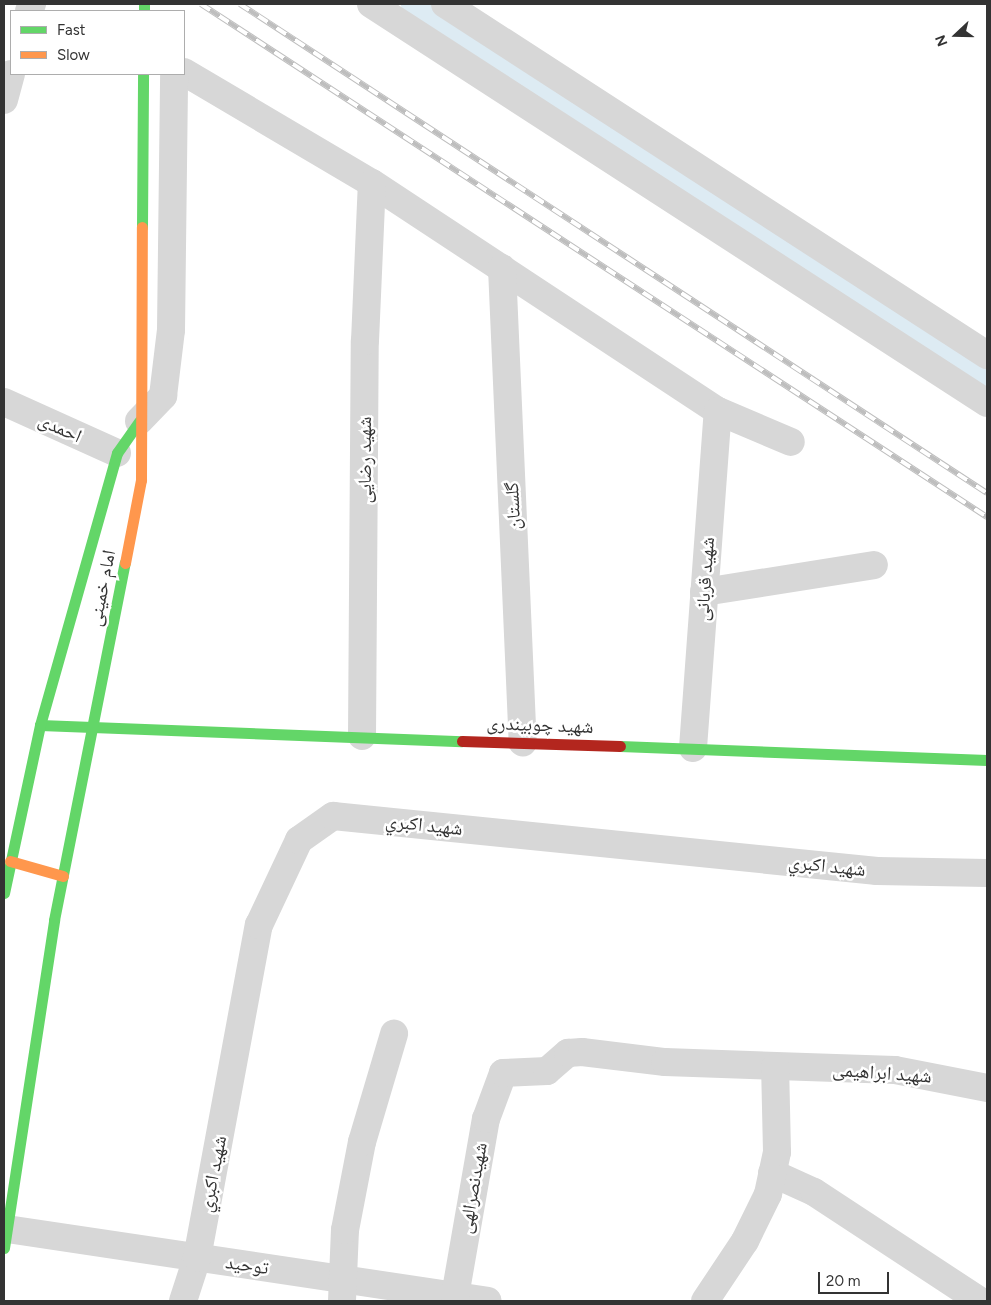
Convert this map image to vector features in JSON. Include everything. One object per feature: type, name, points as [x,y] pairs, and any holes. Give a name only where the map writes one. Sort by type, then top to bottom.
[{"type":"street","points":[[371,4],[987,403]]},
{"type":"street","points":[[445,4],[987,355]]},
{"type":"street","points":[[185,73],[372,183],[718,411],[791,442]]},
{"type":"street","points":[[4,100],[11,75]]},
{"type":"street","points":[[139,421],[143,75]]},
{"type":"street","points":[[139,421],[162,396],[171,330],[174,75]]},
{"type":"street","name":"شهید رضایی","points":[[362,736],[366,341],[372,183]]},
{"type":"street","name":"گلستان","points":[[502,268],[523,743]]},
{"type":"street","name":"احمدی","points":[[4,402],[117,453]]},
{"type":"street","name":"شهید قربانی","points":[[693,748],[718,411]]},
{"type":"street","name":"امام خمینی","points":[[4,893],[40,725],[117,453],[139,421]]},
{"type":"street","name":"امام خمینی","points":[[5,1235],[63,876],[141,480],[139,421]]},
{"type":"street","points":[[704,592],[874,565]]},
{"type":"street","name":"شهید چوبیندری","points":[[40,725],[987,760]]},
{"type":"street","name":"شهيد اکبري","points":[[184,1301],[197,1258],[259,925],[300,840],[333,816],[877,871],[987,873]]},
{"type":"street","points":[[4,831],[15,836]]},
{"type":"street","points":[[10,861],[63,876]]},
{"type":"street","points":[[343,1290],[345,1230],[362,1142],[394,1034]]},
{"type":"street","name":"شهید ابراهیمی","points":[[499,1081],[503,1073],[511,1071],[547,1071],[568,1053],[775,1068],[895,1070],[987,1088]]},
{"type":"street","points":[[705,1301],[745,1241],[768,1194],[777,1152],[775,1068]]},
{"type":"street","name":"شهیدنصرالهی","points":[[455,1296],[472,1188],[499,1081]]},
{"type":"street","points":[[772,1172],[814,1192],[980,1301]]},
{"type":"street","name":"توحید","points":[[5,1235],[197,1258],[343,1290],[455,1296],[488,1301]]},
{"type":"waterway","points":[[413,4],[987,380]]},
{"type":"railway","points":[[201,4],[987,517]]},
{"type":"railway","points":[[240,4],[987,493]]},
{"type":"traffic: fast","points":[[144,4],[144,10]]},
{"type":"traffic: fast","points":[[142,227],[143,75]]},
{"type":"traffic: fast","points":[[4,893],[40,725],[117,453],[139,421]]},
{"type":"traffic: fast","points":[[4,1248],[54,920],[125,563]]},
{"type":"traffic: fast","points":[[40,725],[462,741]]},
{"type":"traffic: fast","points":[[620,746],[987,760]]},
{"type":"traffic: slow","points":[[125,563],[141,480],[142,227]]},
{"type":"traffic: slow","points":[[10,861],[63,876]]},
{"type":"traffic: jam","points":[[462,741],[620,746]]}]
